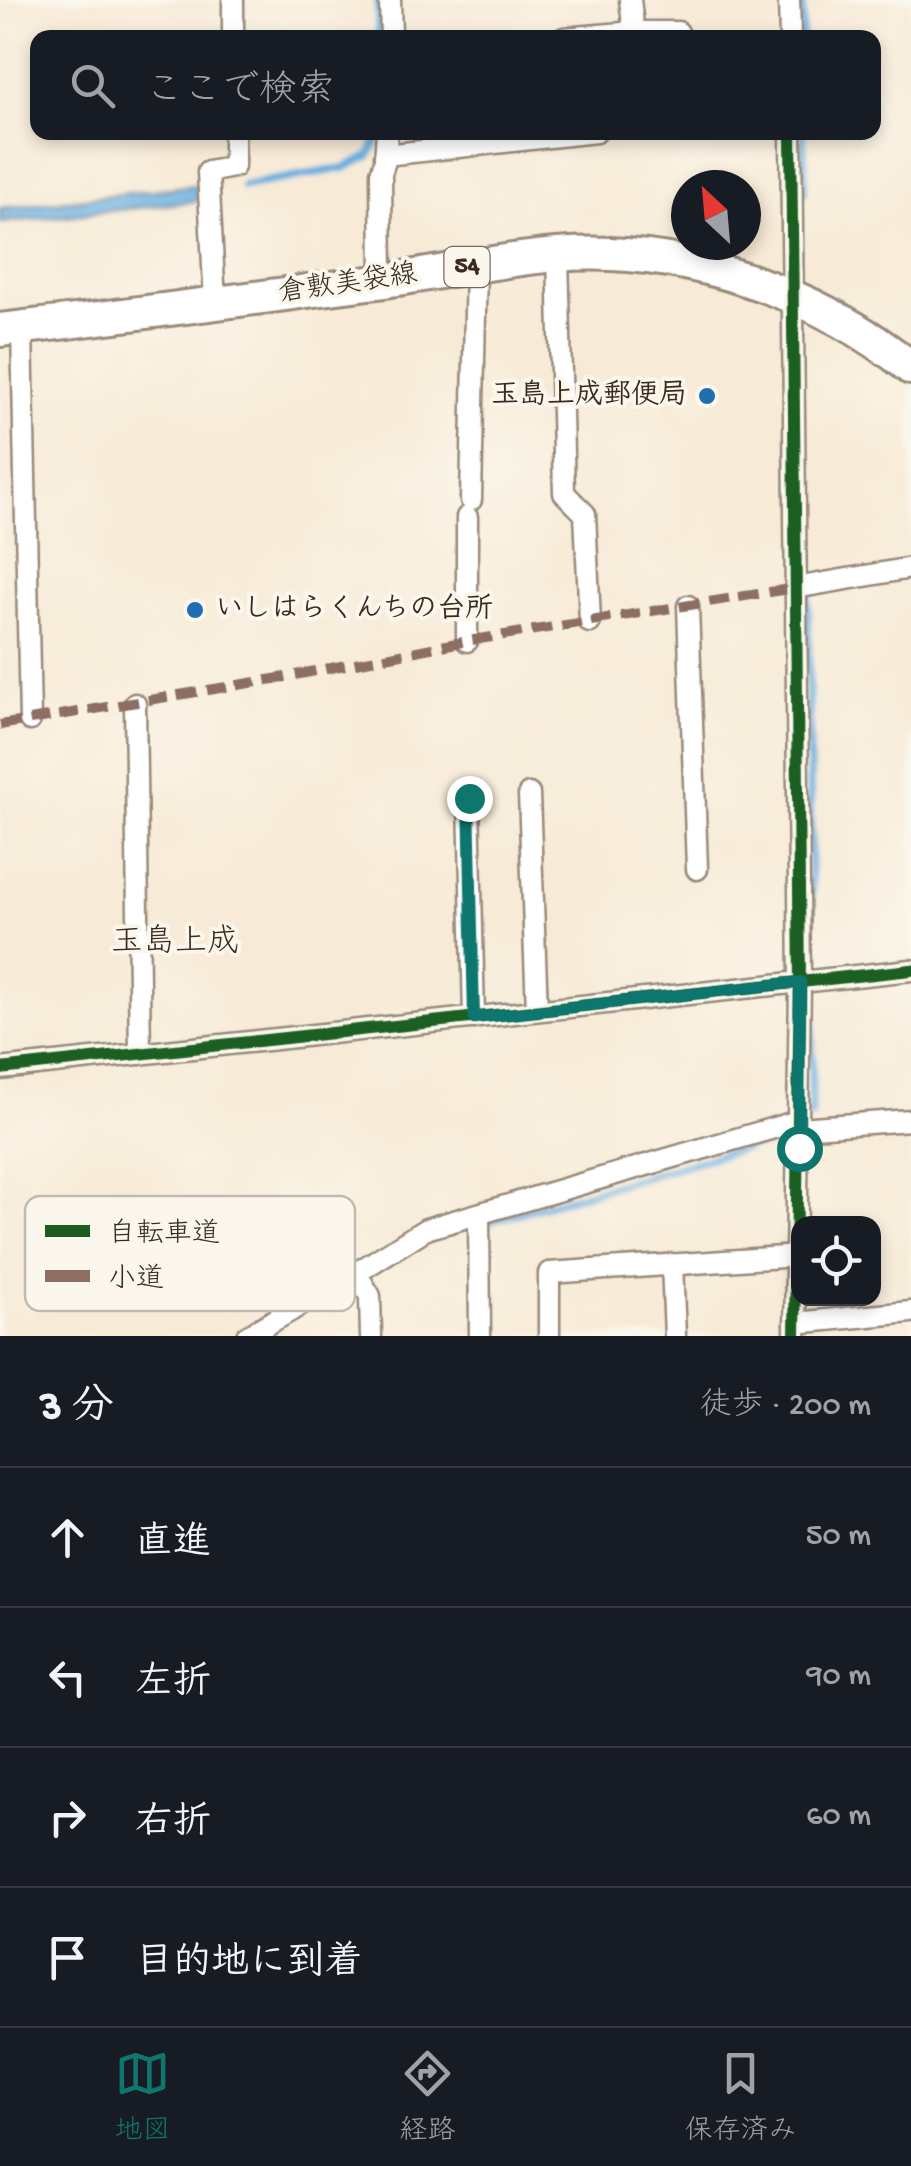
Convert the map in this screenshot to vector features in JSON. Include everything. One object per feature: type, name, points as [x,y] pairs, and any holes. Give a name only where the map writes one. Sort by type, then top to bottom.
[{"type":"main road","name":"倉敷美袋線","points":[[11,329],[382,282],[558,254],[599,254],[704,268],[753,282],[843,322],[911,368]]},
{"type":"street","points":[[233,0],[234,30]]},
{"type":"street","points":[[390,0],[390,30]]},
{"type":"street","points":[[630,0],[634,30]]},
{"type":"street","points":[[789,0],[790,30]]},
{"type":"street","points":[[215,303],[208,172],[234,167],[234,140]]},
{"type":"street","points":[[382,282],[381,172],[386,140]]},
{"type":"street","points":[[385,156],[526,140]]},
{"type":"street","points":[[790,140],[800,982],[797,1216]]},
{"type":"street","points":[[558,254],[564,493],[584,514],[590,622]]},
{"type":"street","points":[[467,641],[476,265]]},
{"type":"street","points":[[11,329],[30,720]]},
{"type":"street","points":[[796,588],[911,568]]},
{"type":"street","points":[[688,606],[697,870]]},
{"type":"street","points":[[135,704],[140,1054]]},
{"type":"street","points":[[529,794],[536,1010]]},
{"type":"street","points":[[469,798],[474,1018]]},
{"type":"street","points":[[0,1069],[911,970]]},
{"type":"street","points":[[355,1282],[426,1229],[479,1222],[798,1124],[911,1120]]},
{"type":"street","points":[[479,1222],[480,1336]]},
{"type":"street","points":[[549,1336],[549,1273],[791,1256]]},
{"type":"street","points":[[672,1264],[675,1336]]},
{"type":"street","points":[[360,1280],[370,1296],[371,1336]]},
{"type":"street","points":[[248,1336],[298,1311]]},
{"type":"street","points":[[795,1329],[911,1312]]},
{"type":"water","points":[[198,185],[199,201],[0,223],[0,208]]},
{"type":"waterway","points":[[378,0],[379,30]]},
{"type":"waterway","points":[[802,0],[802,30]]},
{"type":"waterway","points":[[243,186],[344,168],[369,156],[377,140]]},
{"type":"waterway","points":[[803,140],[804,192]]},
{"type":"waterway","points":[[806,491],[812,968]]},
{"type":"waterway","points":[[811,1116],[813,987]]},
{"type":"waterway","points":[[483,1223],[782,1137]]},
{"type":"marked path","points":[[0,725],[280,678],[467,641],[795,588]]},
{"type":"cycle path","points":[[791,140],[800,983],[795,1336]]},
{"type":"cycle path","points":[[0,1069],[911,970]]},
{"type":"place","name":"玉島上成郵便局","points":[[707,396]]},
{"type":"place","name":"いしはらくんちの台所","points":[[195,610]]},
{"type":"district","name":"玉島上成","points":[[175,944]]},
{"type":"route","points":[[469,798],[474,1018],[800,982],[799,1148]]}]
